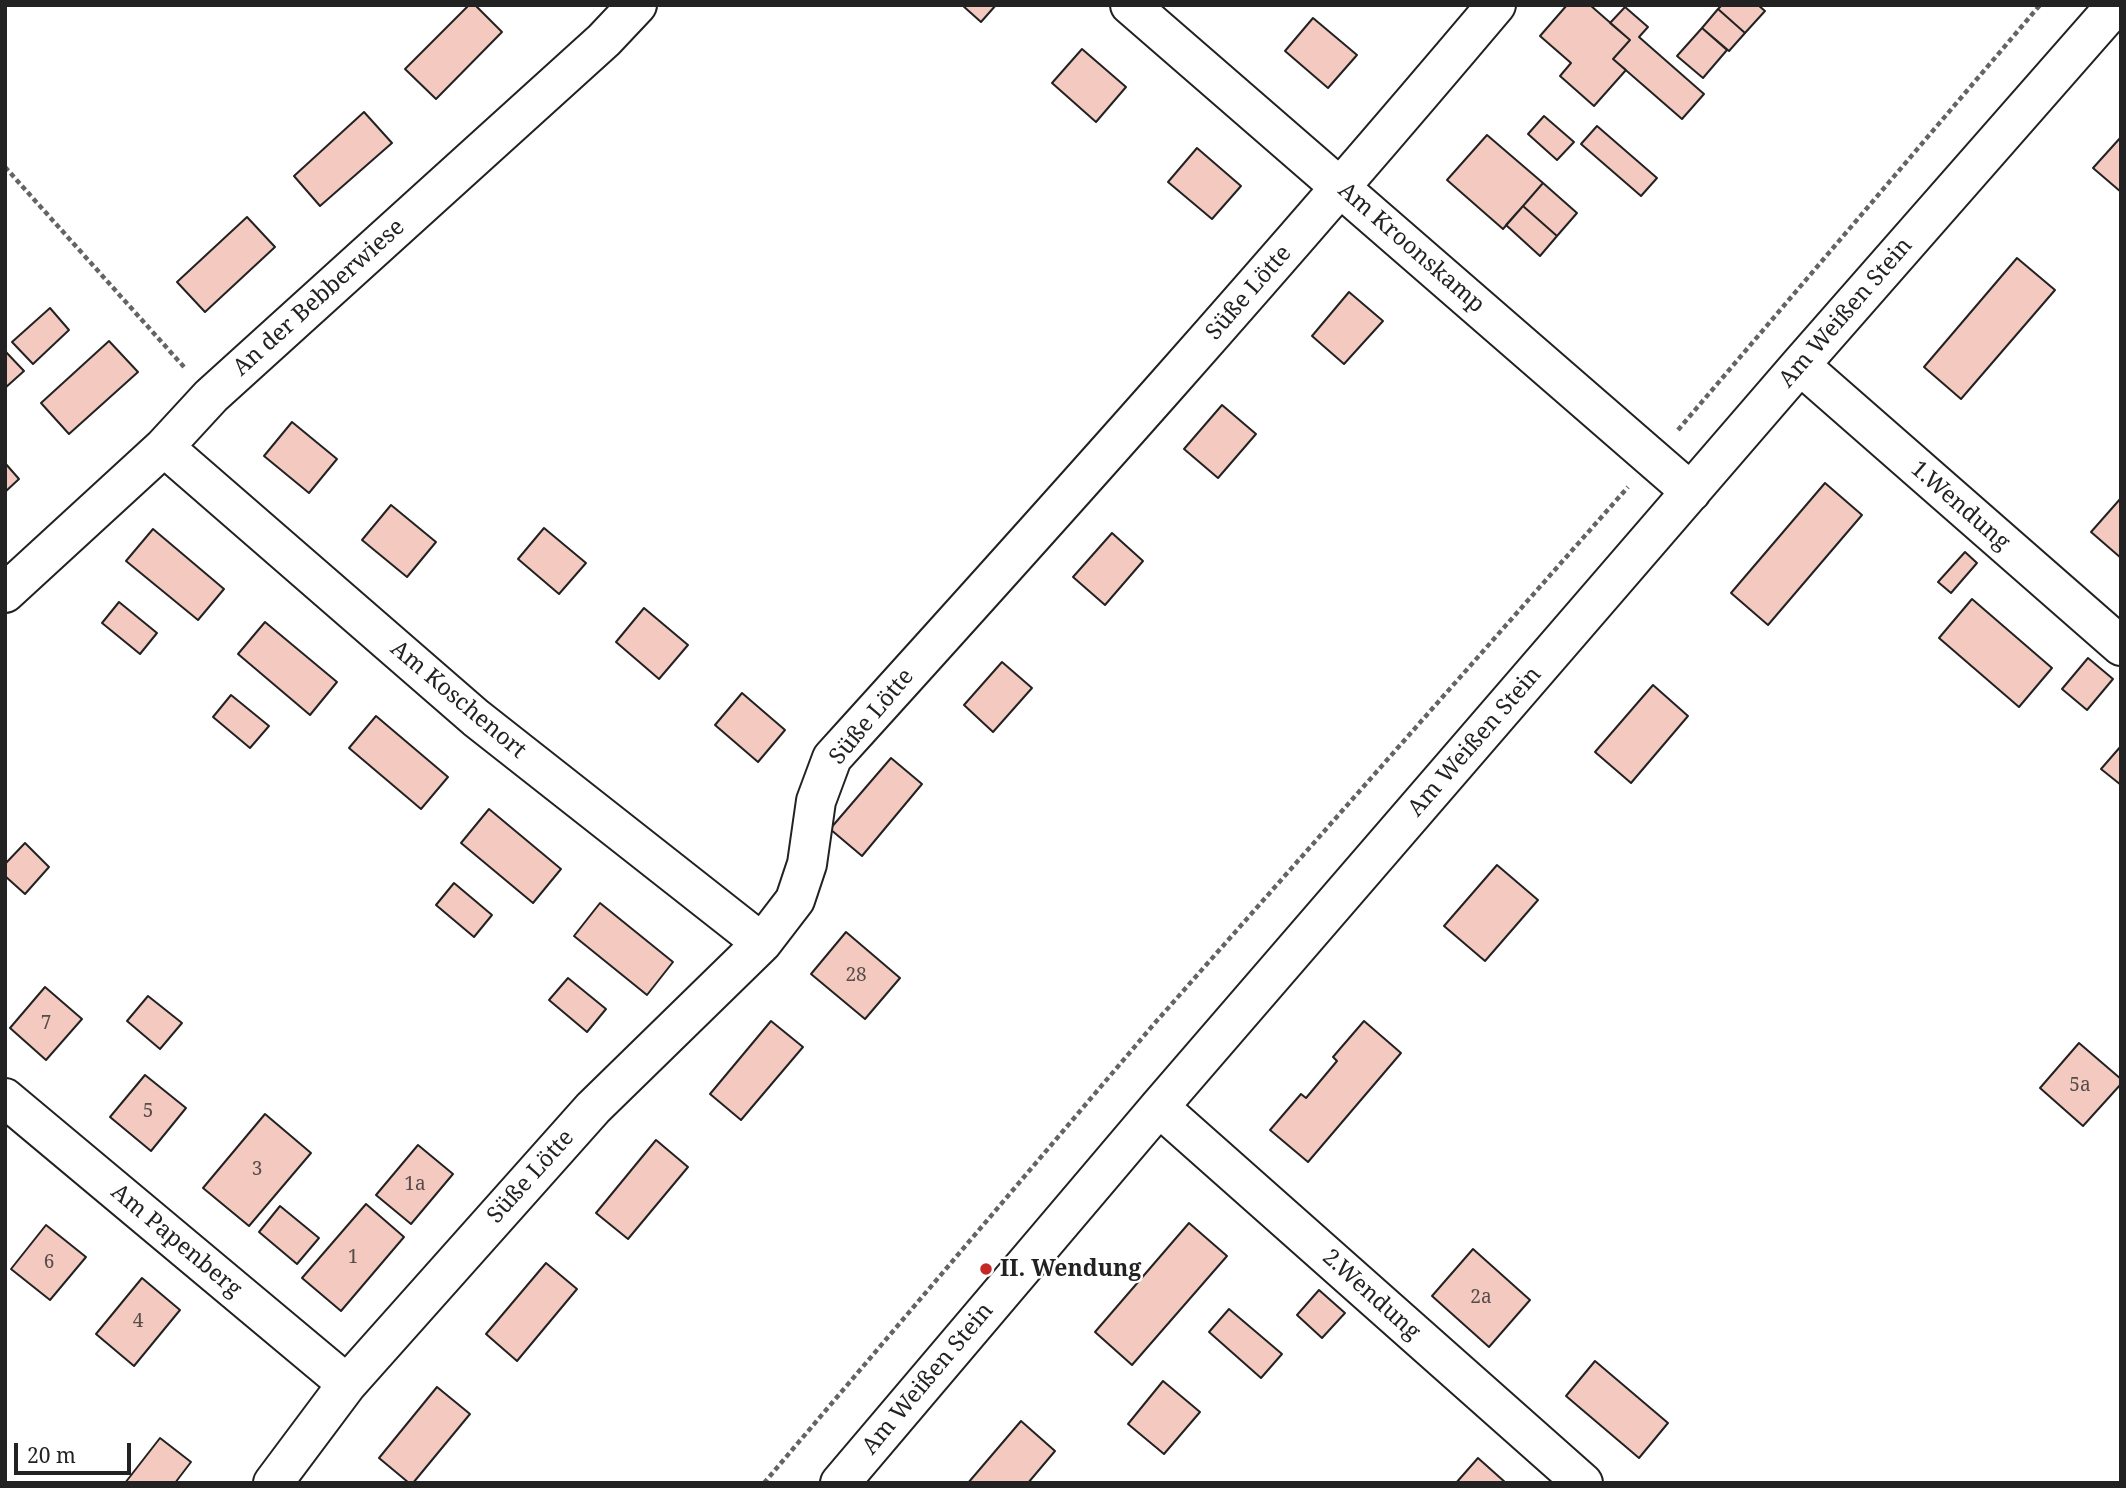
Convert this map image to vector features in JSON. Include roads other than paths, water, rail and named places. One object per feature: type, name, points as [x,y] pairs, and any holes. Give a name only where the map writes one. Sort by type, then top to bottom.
[{"type":"street","name":"An der Bebberwiese","points":[[5,593],[164,447],[211,396],[604,40],[637,5]]},
{"type":"street","name":"Am Kroonskamp","points":[[1130,5],[1691,492]]},
{"type":"street","name":"Süße Lötte","points":[[273,1483],[347,1384],[593,1108],[762,943],[795,900],[807,864],[816,801],[832,758],[1060,507],[1342,187],[1496,5]]},
{"type":"street","name":"Am Weißen Stein","points":[[840,1483],[1159,1107],[1800,365],[2116,5]]},
{"type":"street","name":"1.Wendung","points":[[1800,365],[2121,646]]},
{"type":"street","name":"Am Koschenort","points":[[164,447],[477,718],[762,943]]},
{"type":"street","name":"Am Papenberg","points":[[5,1098],[347,1384]]},
{"type":"street","name":"2.Wendung","points":[[1159,1107],[1583,1483]]},
{"type":"place","name":"II. Wendung","points":[[986,1269]]}]
